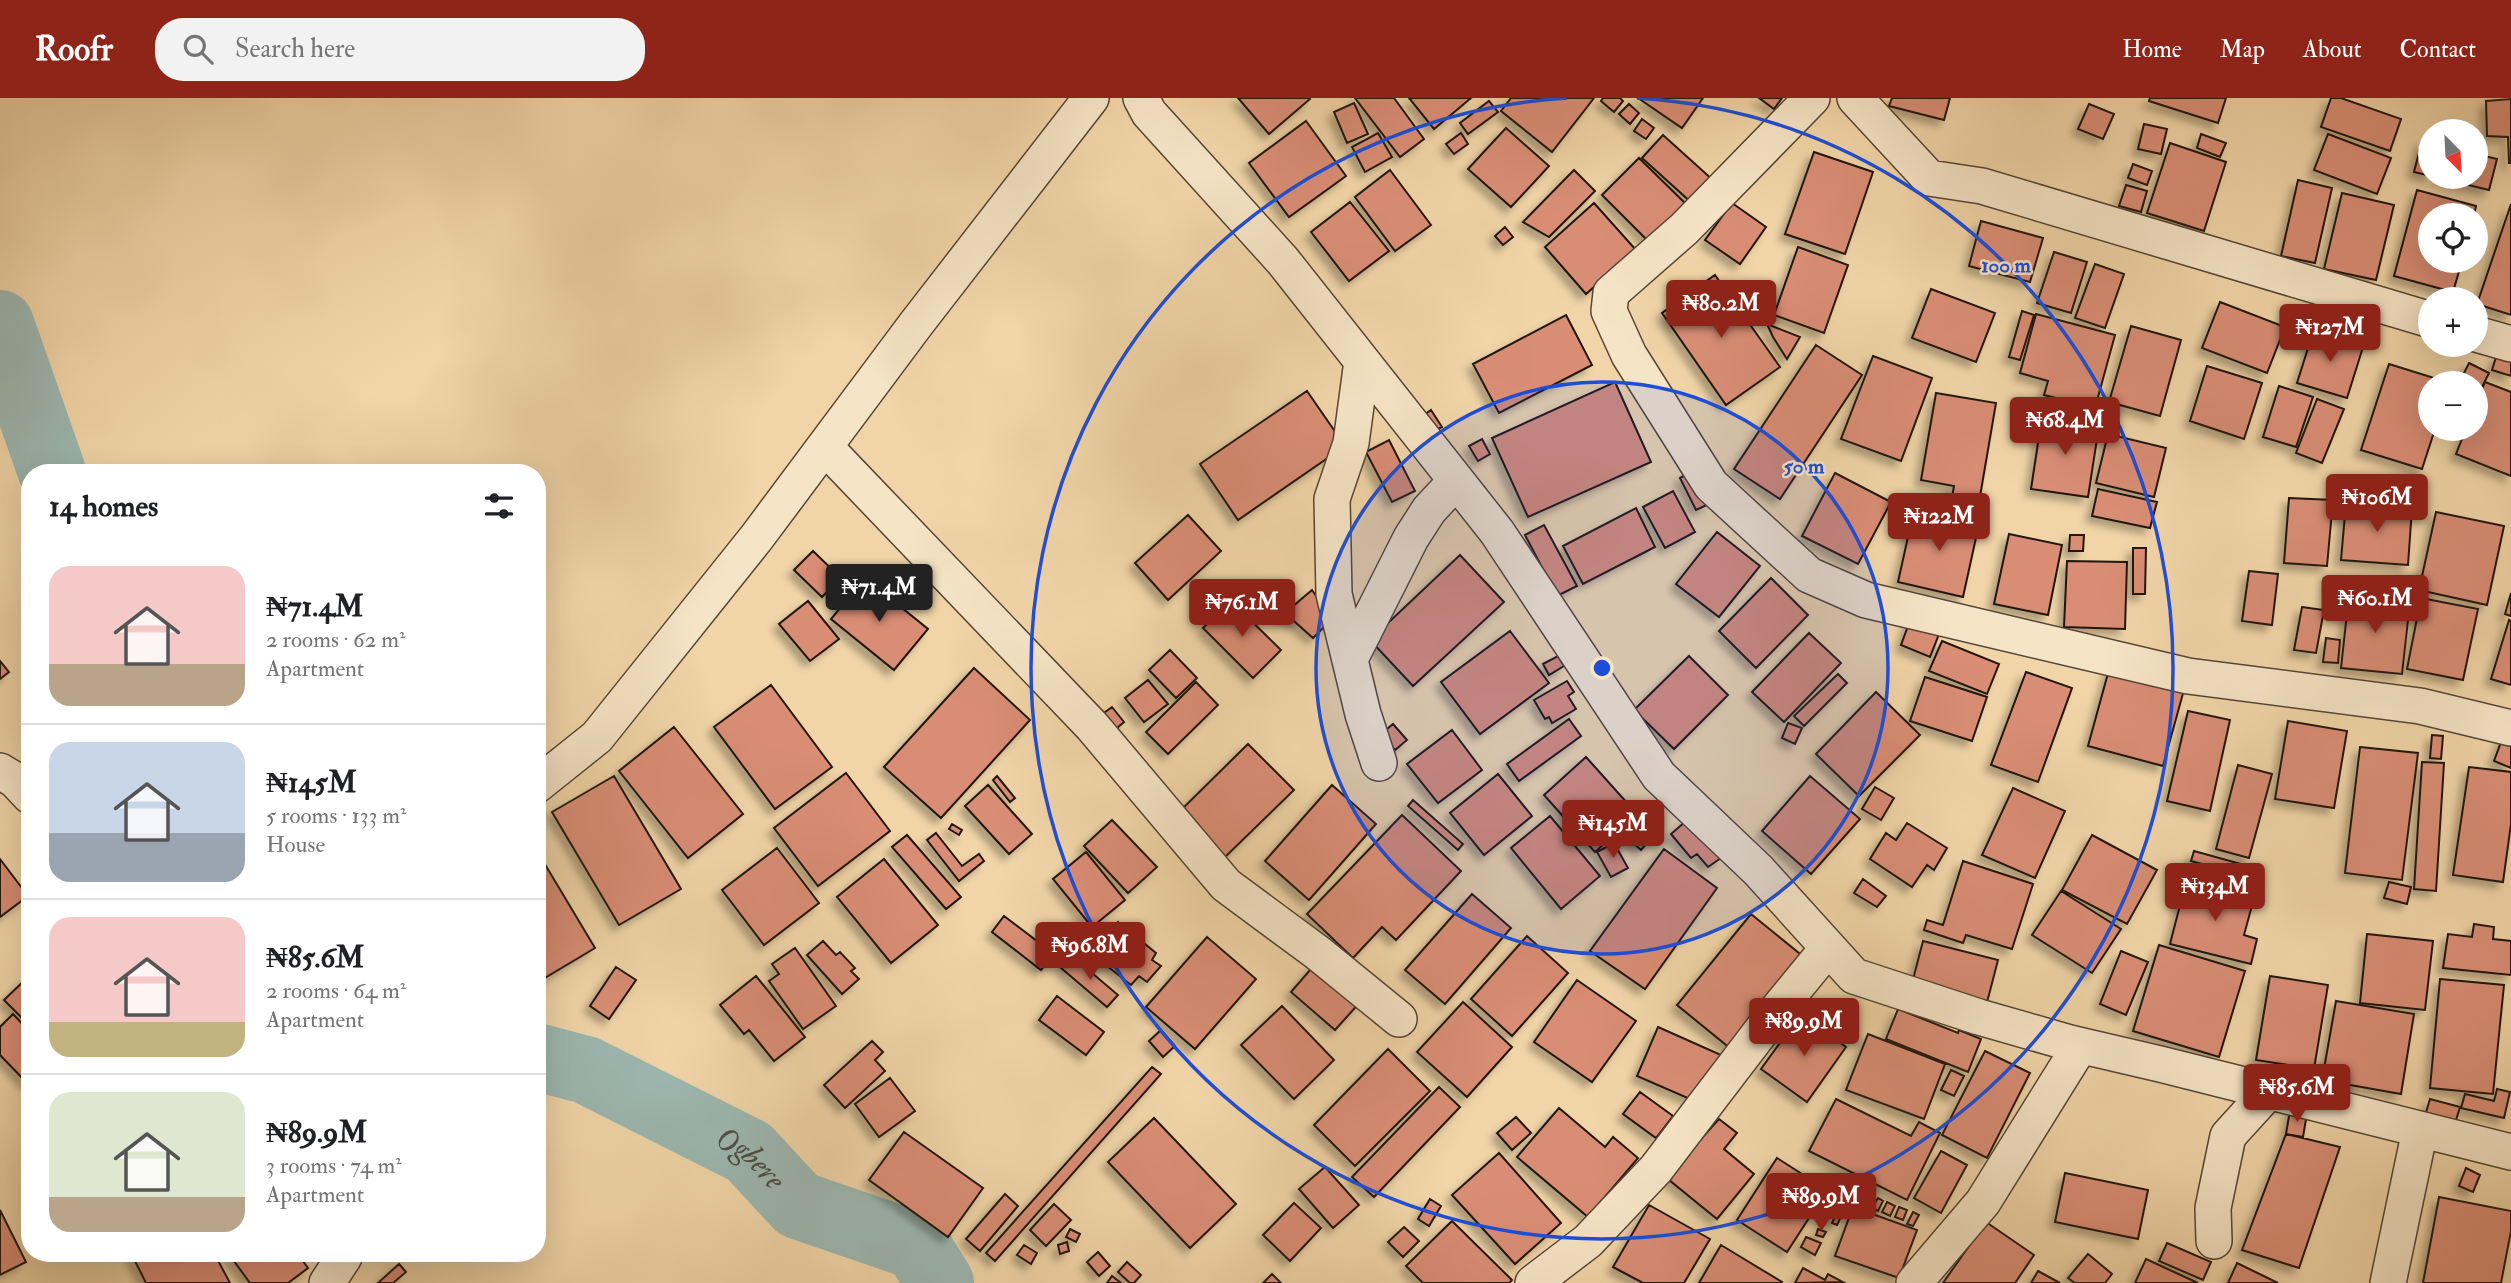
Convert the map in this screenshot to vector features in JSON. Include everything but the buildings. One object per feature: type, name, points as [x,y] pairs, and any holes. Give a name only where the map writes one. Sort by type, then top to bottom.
[{"type":"street","points":[[546,778],[597,737],[757,537],[916,324],[1091,98]]},
{"type":"street","points":[[1141,98],[1149,113],[1283,261],[1497,532],[1659,776],[1758,870],[1854,976],[1979,1017],[2080,1046],[2511,1152]]},
{"type":"street","points":[[1812,98],[1684,229],[1611,293],[1609,311],[1629,355],[1711,485],[1809,575],[1866,600],[2188,676],[2420,706],[2511,727]]},
{"type":"street","points":[[1855,98],[1930,178],[1982,186],[2418,316]]},
{"type":"street","points":[[2488,337],[2511,344]]},
{"type":"street","points":[[1362,361],[1351,443],[1332,499],[1334,594],[1363,714],[1379,763]]},
{"type":"street","points":[[825,447],[1092,726],[1226,885],[1318,953],[1399,1019]]},
{"type":"street","points":[[1350,659],[1411,538],[1429,510],[1456,481]]},
{"type":"street","points":[[0,771],[21,786]]},
{"type":"street","points":[[1533,1283],[1588,1241],[1656,1169],[1828,948]]},
{"type":"street","points":[[1914,1283],[1983,1202],[2080,1046]]},
{"type":"street","points":[[2214,1241],[2213,1208],[2228,1136],[2269,1091]]},
{"type":"street","points":[[2388,1283],[2420,1130]]},
{"type":"street","points":[[327,1283],[341,1262]]},
{"type":"waterway","name":"Ogbere","points":[[0,324],[49,464]]},
{"type":"waterway","name":"Ogbere","points":[[546,1059],[586,1070],[749,1152],[798,1205],[917,1246],[940,1283]]}]
